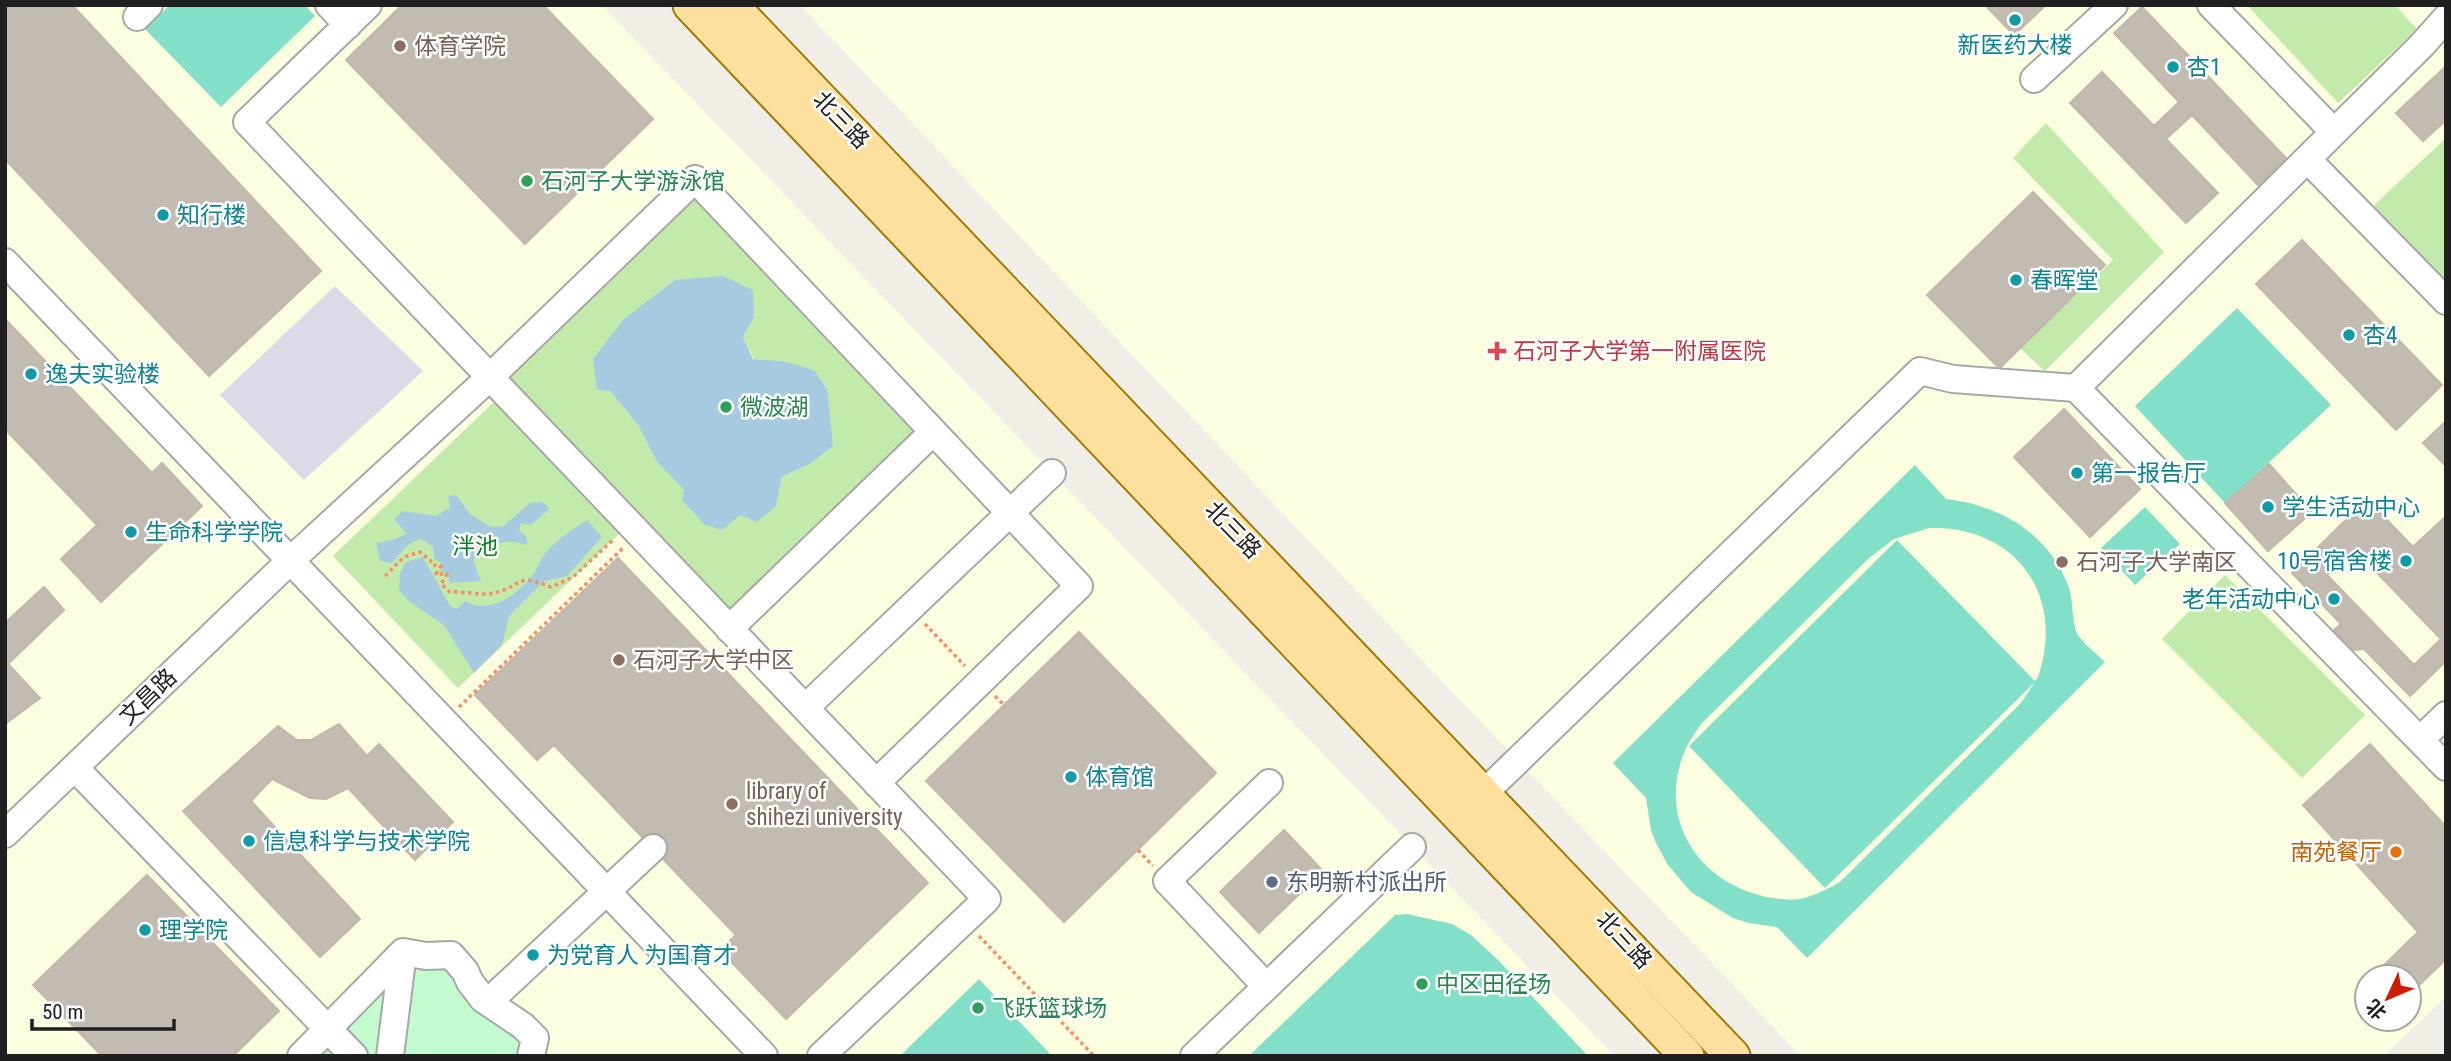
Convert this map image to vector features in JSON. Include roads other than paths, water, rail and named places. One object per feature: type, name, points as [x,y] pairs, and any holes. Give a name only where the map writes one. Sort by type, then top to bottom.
[{"type":"main road","name":"北三路","points":[[690,5],[1687,1056]]},
{"type":"main road","name":"北三路","points":[[731,5],[1733,1056]]},
{"type":"lane","points":[[329,5],[348,25]]},
{"type":"lane","points":[[368,5],[247,122],[987,900],[821,1056]]},
{"type":"lane","points":[[2034,79],[2114,5]]},
{"type":"lane","points":[[2211,5],[2334,132]]},
{"type":"lane","points":[[2076,388],[2422,45],[2446,18]]},
{"type":"lane","points":[[2307,159],[2446,301]]},
{"type":"lane","name":"文昌路","points":[[5,835],[292,559],[490,377],[695,179],[933,432]]},
{"type":"lane","points":[[5,262],[292,559],[764,1056]]},
{"type":"lane","points":[[1484,793],[1920,371],[1953,379],[2076,388],[2446,767]]},
{"type":"lane","points":[[729,629],[933,432],[1079,586],[876,783]]},
{"type":"lane","points":[[804,708],[1052,473]]},
{"type":"lane","points":[[2420,740],[2446,715]]},
{"type":"lane","points":[[75,768],[354,1056]]},
{"type":"lane","points":[[1266,986],[1167,881],[1269,783]]},
{"type":"lane","points":[[1194,1056],[1412,847]]},
{"type":"lane","points":[[499,992],[653,848]]},
{"type":"lane","points":[[301,1056],[403,952]]},
{"type":"lane","points":[[390,1056],[403,952]]},
{"type":"lane","points":[[403,952],[426,956],[451,955],[483,999],[523,1026],[535,1038],[531,1056]]},
{"type":"water","name":"微波湖","points":[[723,276],[753,290],[754,317],[743,337],[753,359],[782,361],[814,370],[827,389],[833,446],[811,463],[782,477],[776,506],[757,522],[740,515],[722,530],[704,524],[682,500],[684,490],[657,462],[638,425],[610,391],[597,390],[593,359],[624,319],[675,280]]},
{"type":"water","points":[[456,495],[470,514],[491,527],[504,526],[530,503],[543,502],[549,509],[531,525],[521,523],[519,530],[526,536],[528,545],[505,542],[492,546],[473,560],[481,581],[450,583],[447,574],[441,572],[441,563],[434,558],[433,547],[421,539],[408,545],[392,563],[380,561],[376,543],[407,534],[394,519],[403,511],[436,516],[450,508],[448,496]]},
{"type":"water","points":[[587,520],[602,537],[567,576],[544,581],[509,616],[502,645],[474,673],[444,625],[410,602],[399,590],[400,573],[406,562],[423,557],[450,606],[457,609],[465,601],[484,606],[494,604],[512,595],[528,581],[548,550]]},
{"type":"place","name":"新医药大楼","points":[[2015,20]]},
{"type":"place","name":"体育学院","points":[[400,46]]},
{"type":"place","name":"杏1","points":[[2173,67]]},
{"type":"place","name":"石河子大学游泳馆","points":[[527,181]]},
{"type":"place","name":"知行楼","points":[[163,215]]},
{"type":"place","name":"春晖堂","points":[[2016,280]]},
{"type":"place","name":"杏4","points":[[2349,335]]},
{"type":"place","name":"石河子大学第一附属医院","points":[[1497,351]]},
{"type":"place","name":"逸夫实验楼","points":[[31,374]]},
{"type":"place","name":"微波湖","points":[[726,407]]},
{"type":"place","name":"第一报告厅","points":[[2077,473]]},
{"type":"place","name":"学生活动中心","points":[[2268,507]]},
{"type":"place","name":"生命科学学院","points":[[131,532]]},
{"type":"place","name":"10号宿舍楼","points":[[2406,561]]},
{"type":"place","name":"石河子大学南区","points":[[2062,562]]},
{"type":"place","name":"老年活动中心","points":[[2334,599]]},
{"type":"place","name":"石河子大学中区","points":[[619,660]]},
{"type":"place","name":"体育馆","points":[[1071,777]]},
{"type":"place","name":"library of shihezi university","points":[[732,804]]},
{"type":"place","name":"信息科学与技术学院","points":[[249,841]]},
{"type":"place","name":"南苑餐厅","points":[[2396,852]]},
{"type":"place","name":"东明新村派出所","points":[[1272,882]]},
{"type":"place","name":"理学院","points":[[145,930]]},
{"type":"place","name":"为党育人 为国育才","points":[[533,955]]},
{"type":"place","name":"中区田径场","points":[[1422,984]]},
{"type":"place","name":"飞跃篮球场","points":[[978,1008]]},
{"type":"park label","name":"泮池","points":[[475,546]]}]
